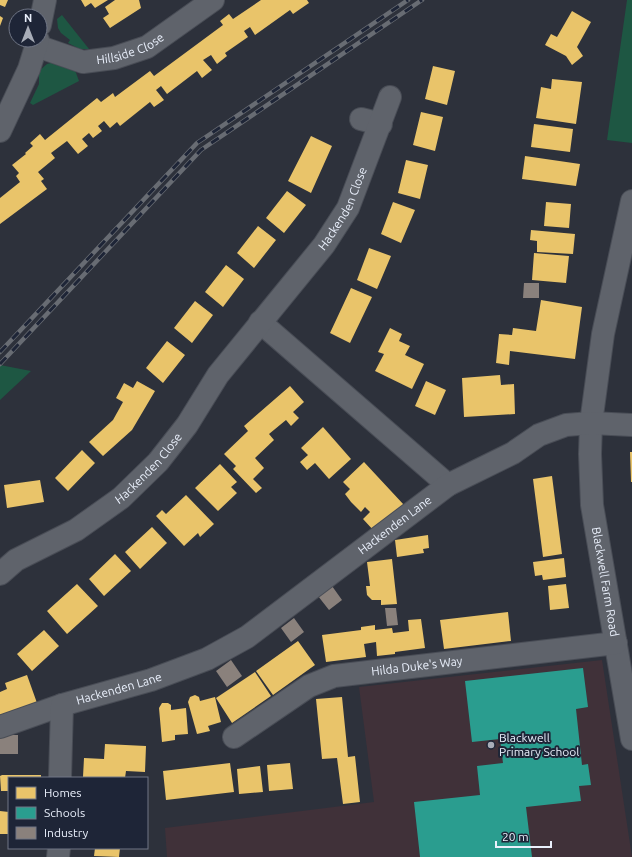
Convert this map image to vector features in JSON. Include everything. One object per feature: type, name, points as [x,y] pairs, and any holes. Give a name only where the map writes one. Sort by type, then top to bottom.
[{"type":"street","name":"Hillside Close","points":[[48,43],[83,62],[114,58],[147,47],[213,0]]},
{"type":"street","points":[[0,131],[28,69],[35,48]]},
{"type":"street","name":"Hackenden Close","points":[[0,574],[16,560],[76,530],[121,498],[158,462],[186,425],[218,375],[324,245],[348,208],[371,122],[390,97]]},
{"type":"street","points":[[590,423],[603,334],[632,206]]},
{"type":"street","points":[[260,322],[448,485]]},
{"type":"street","name":"Hackenden Lane","points":[[0,728],[62,705],[151,680],[207,659],[247,637],[448,485],[513,453],[539,435],[566,425],[590,423],[632,425]]},
{"type":"street","name":"Blackwell Farm Road","points":[[590,423],[592,505],[632,739]]},
{"type":"street","name":"Hilda Duke's Way","points":[[234,737],[309,686],[334,676],[616,643]]},
{"type":"street","points":[[60,777],[62,705]]},
{"type":"shaded area","name":"Blackwell Primary School","points":[[602,660],[632,857],[167,857],[165,828],[374,802],[359,687]]},
{"type":"green space","points":[[627,0],[632,0],[632,143],[607,140]]},
{"type":"green space","points":[[62,15],[89,49],[80,49],[68,43],[70,40],[61,33],[58,28],[57,19]]},
{"type":"green space","points":[[58,61],[72,62],[79,81],[33,105],[30,103],[39,84],[39,71],[47,64]]},
{"type":"green space","points":[[0,365],[31,371],[0,400]]},
{"type":"building: Homes","points":[[0,0],[8,0],[5,7],[0,5]]},
{"type":"building: Homes","points":[[81,0],[108,0],[95,8],[91,3],[85,7]]},
{"type":"building: Homes","points":[[115,0],[139,0],[141,8],[110,28],[103,18],[109,14],[105,7]]},
{"type":"building: Homes","points":[[261,0],[307,0],[309,3],[293,14],[290,10],[255,35],[250,27],[244,31],[248,37],[225,53],[227,56],[217,64],[211,55],[203,60],[212,70],[202,78],[197,71],[167,94],[161,86],[156,90],[164,100],[154,107],[150,102],[120,126],[117,122],[110,128],[104,121],[98,126],[102,131],[93,138],[89,133],[82,139],[88,146],[78,154],[67,141],[51,153],[55,158],[38,172],[44,179],[41,181],[47,189],[0,224],[0,198],[20,182],[16,176],[19,173],[12,165],[26,154],[25,153],[33,146],[30,143],[40,134],[45,140],[97,98],[101,102],[113,93],[115,97],[150,71],[154,76],[223,25],[220,21],[229,14],[233,19]]},
{"type":"building: Homes","points":[[572,11],[591,22],[577,47],[583,56],[572,65],[566,56],[545,45],[551,34],[557,37]]},
{"type":"building: Homes","points":[[0,16],[3,18],[0,26]]},
{"type":"building: Homes","points":[[433,66],[455,71],[447,105],[425,99]]},
{"type":"building: Homes","points":[[552,79],[582,82],[576,124],[536,118],[541,87],[551,89]]},
{"type":"building: Homes","points":[[421,112],[443,117],[435,151],[413,145]]},
{"type":"building: Homes","points":[[534,124],[573,129],[570,152],[531,147]]},
{"type":"building: Homes","points":[[311,136],[332,146],[311,193],[288,181]]},
{"type":"building: Homes","points":[[525,156],[580,164],[576,186],[522,179]]},
{"type":"building: Homes","points":[[406,160],[428,165],[420,199],[398,193]]},
{"type":"building: Homes","points":[[287,191],[306,205],[284,233],[266,218]]},
{"type":"building: Homes","points":[[393,202],[415,210],[401,243],[381,234]]},
{"type":"building: Homes","points":[[546,202],[571,204],[569,228],[544,226]]},
{"type":"building: Homes","points":[[258,226],[276,240],[254,268],[237,253]]},
{"type":"building: Homes","points":[[531,230],[575,234],[573,254],[537,252],[537,241],[530,240]]},
{"type":"building: Homes","points":[[369,248],[391,256],[377,289],[357,280]]},
{"type":"building: Homes","points":[[534,253],[569,256],[566,283],[532,280]]},
{"type":"building: Homes","points":[[226,265],[244,279],[223,307],[205,292]]},
{"type":"building: Homes","points":[[351,288],[372,297],[350,343],[330,333]]},
{"type":"building: Homes","points":[[541,300],[582,307],[575,359],[510,351],[509,365],[496,363],[499,334],[512,335],[513,328],[536,331]]},
{"type":"building: Homes","points":[[195,301],[213,315],[192,343],[174,328]]},
{"type":"building: Homes","points":[[390,328],[402,334],[399,341],[410,346],[405,355],[424,364],[412,389],[375,371],[384,354],[378,352]]},
{"type":"building: Homes","points":[[167,341],[185,355],[163,383],[146,368]]},
{"type":"building: Homes","points":[[500,375],[501,385],[514,384],[515,414],[464,417],[462,378]]},
{"type":"building: Homes","points":[[137,381],[155,391],[132,430],[103,456],[89,442],[113,420],[123,402],[116,398],[124,383],[133,388]]},
{"type":"building: Homes","points":[[426,381],[446,390],[435,415],[415,406]]},
{"type":"building: Homes","points":[[290,386],[304,402],[293,412],[299,418],[291,426],[286,420],[269,434],[274,440],[255,458],[264,468],[253,479],[262,488],[256,493],[233,469],[236,466],[224,454],[248,431],[244,426]]},
{"type":"building: Homes","points":[[323,427],[351,459],[329,479],[315,463],[307,470],[300,462],[308,455],[301,448]]},
{"type":"building: Homes","points":[[82,450],[95,463],[68,491],[55,478]]},
{"type":"building: Homes","points":[[630,452],[632,452],[632,482],[631,482]]},
{"type":"building: Homes","points":[[364,462],[404,505],[375,532],[363,519],[370,512],[365,507],[361,512],[351,502],[345,494],[350,489],[343,482]]},
{"type":"building: Homes","points":[[220,464],[237,482],[231,487],[237,493],[218,511],[195,488]]},
{"type":"building: Homes","points":[[552,476],[562,554],[543,557],[533,479]]},
{"type":"building: Homes","points":[[40,480],[44,502],[7,508],[4,485]]},
{"type":"building: Homes","points":[[186,495],[214,524],[200,537],[198,533],[184,546],[156,516],[162,510],[166,514]]},
{"type":"building: Homes","points":[[152,527],[167,543],[140,569],[125,552]]},
{"type":"building: Homes","points":[[428,535],[429,548],[423,549],[424,553],[397,557],[395,540]]},
{"type":"building: Homes","points":[[115,554],[131,571],[104,596],[89,579]]},
{"type":"building: Homes","points":[[564,558],[566,577],[543,580],[542,575],[535,576],[533,562]]},
{"type":"building: Homes","points":[[392,559],[397,604],[381,605],[381,600],[372,600],[367,595],[366,586],[370,586],[367,562]]},
{"type":"building: Homes","points":[[77,584],[98,606],[67,634],[47,611]]},
{"type":"building: Homes","points":[[566,584],[569,608],[550,610],[548,586]]},
{"type":"building: Homes","points":[[508,612],[511,641],[444,649],[440,620]]},
{"type":"building: Homes","points":[[421,619],[425,648],[377,656],[376,642],[364,644],[366,657],[326,662],[322,635],[361,630],[361,627],[375,625],[375,630],[392,628],[393,633],[409,631],[408,620]]},
{"type":"building: Homes","points":[[44,630],[59,646],[32,671],[17,654]]},
{"type":"building: Homes","points":[[298,641],[315,665],[273,695],[256,671]]},
{"type":"building: Homes","points":[[255,672],[271,696],[232,723],[216,698]]},
{"type":"building: Homes","points":[[27,675],[37,703],[0,715],[0,692],[7,689],[5,683]]},
{"type":"building: Homes","points":[[195,695],[199,697],[200,701],[215,697],[221,722],[208,726],[210,731],[197,734],[188,702],[190,697]]},
{"type":"building: Homes","points":[[342,697],[348,757],[355,756],[360,802],[343,804],[337,758],[322,759],[316,699]]},
{"type":"building: Homes","points":[[162,703],[168,703],[171,705],[171,710],[186,708],[188,734],[175,735],[175,740],[162,742],[159,708]]},
{"type":"building: Homes","points":[[105,744],[146,746],[145,772],[126,771],[125,777],[83,777],[84,758],[104,759]]},
{"type":"building: Homes","points":[[230,763],[234,792],[166,800],[163,771]]},
{"type":"building: Homes","points":[[290,763],[293,789],[269,791],[267,765]]},
{"type":"building: Homes","points":[[260,766],[263,792],[239,794],[237,769]]},
{"type":"building: Homes","points":[[41,775],[41,777],[8,777],[8,791],[1,791],[0,776]]},
{"type":"building: Homes","points":[[0,811],[8,812],[8,834],[0,834]]},
{"type":"building: Homes","points":[[95,849],[120,849],[119,857],[94,856]]},
{"type":"building: Schools","points":[[583,668],[588,707],[576,709],[582,765],[588,764],[591,785],[579,786],[581,801],[526,807],[532,857],[420,857],[414,802],[480,795],[477,766],[503,763],[500,739],[472,742],[465,681]]},
{"type":"building: Industry","points":[[524,283],[539,283],[539,298],[523,298]]},
{"type":"building: Industry","points":[[332,586],[342,600],[329,610],[318,596]]},
{"type":"building: Industry","points":[[385,608],[396,608],[398,625],[387,626]]},
{"type":"building: Industry","points":[[294,618],[304,632],[291,642],[281,628]]},
{"type":"building: Industry","points":[[231,660],[242,676],[227,687],[216,671]]},
{"type":"building: Industry","points":[[0,735],[18,735],[18,754],[0,754]]},
{"type":"railway","points":[[0,352],[197,143],[408,0]]},
{"type":"railway","points":[[0,364],[201,150],[422,0]]},
{"type":"place","name":"Blackwell Primary School","points":[[491,745]]}]
